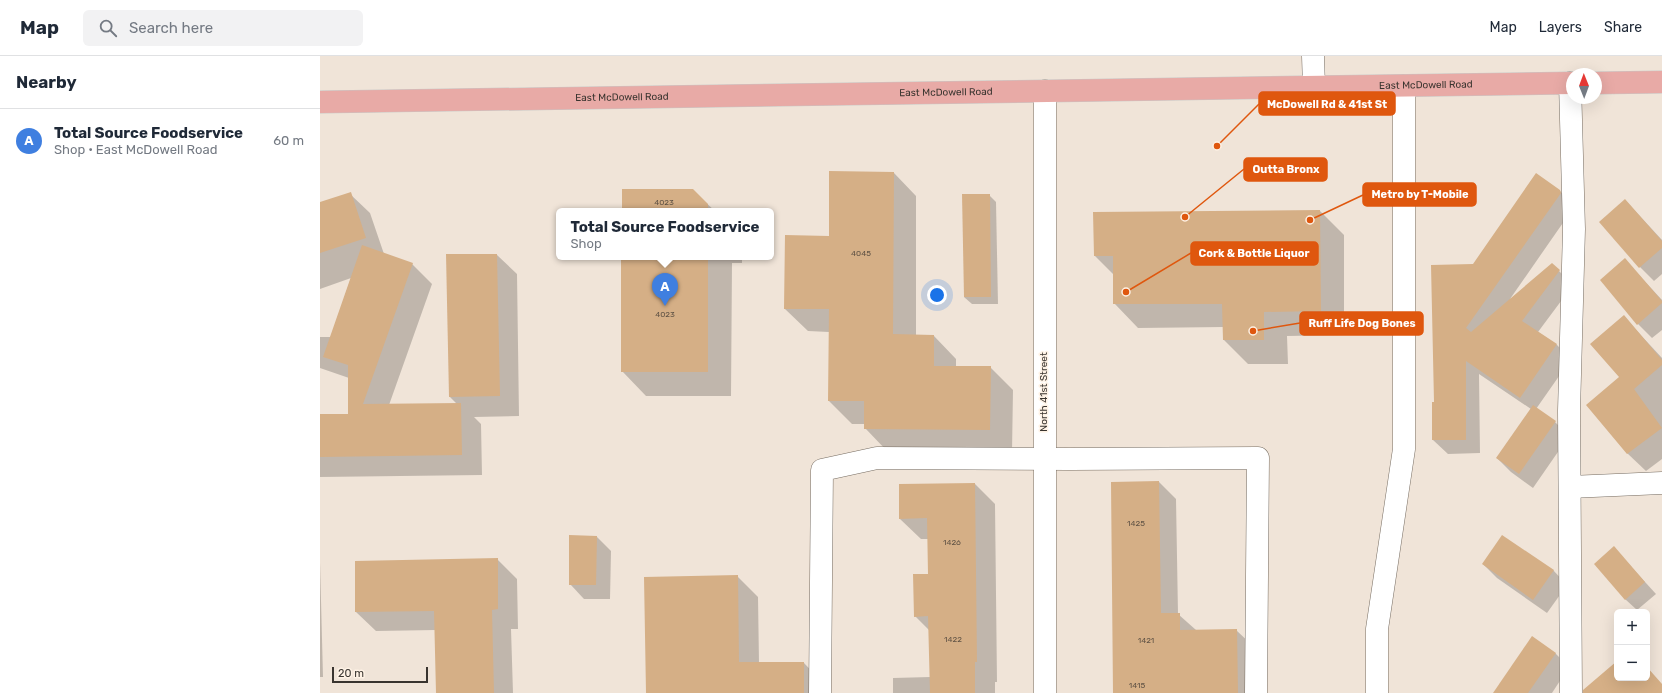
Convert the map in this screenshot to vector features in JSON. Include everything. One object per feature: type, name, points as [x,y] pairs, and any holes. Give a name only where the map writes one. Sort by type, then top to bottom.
[{"type":"main road","points":[[1602,83],[1662,82]]},
{"type":"main road","name":"East McDowell Road","points":[[320,102],[1566,83]]},
{"type":"street","points":[[1313,56],[1314,87]]},
{"type":"street","points":[[1377,693],[1377,629],[1404,449],[1404,86]]},
{"type":"street","name":"North 41st Street","points":[[1045,91],[1045,693]]},
{"type":"street","points":[[1571,104],[1574,229],[1569,412],[1571,693]]},
{"type":"street","points":[[820,693],[822,470],[877,458],[1258,458],[1256,693]]},
{"type":"street","points":[[1570,488],[1662,483]]},
{"type":"building","points":[[829,171],[894,172],[893,334],[934,335],[934,366],[991,366],[990,430],[864,429],[864,401],[828,401],[829,309],[784,309],[785,235],[829,236]]},
{"type":"building","points":[[1536,173],[1560,190],[1561,193],[1466,328],[1471,332],[1552,263],[1560,270],[1522,321],[1557,344],[1520,398],[1466,361],[1466,440],[1432,440],[1432,402],[1434,402],[1431,265],[1473,264]]},
{"type":"building","points":[[622,189],[693,189],[708,204],[708,208],[622,208]]},
{"type":"building","points":[[351,192],[366,238],[320,253],[320,202]]},
{"type":"building","points":[[962,194],[990,194],[991,297],[964,297]]},
{"type":"building","points":[[1625,199],[1662,241],[1662,248],[1639,268],[1599,222]]},
{"type":"building","points":[[1320,210],[1321,311],[1264,312],[1264,340],[1223,340],[1222,304],[1113,304],[1113,256],[1094,256],[1093,212]]},
{"type":"building","points":[[362,245],[413,263],[363,404],[461,403],[462,455],[320,457],[320,414],[348,414],[348,365],[323,357]]},
{"type":"building","points":[[446,254],[497,254],[500,396],[449,397]]},
{"type":"building","points":[[1625,258],[1662,301],[1662,303],[1637,325],[1600,280]]},
{"type":"building","points":[[621,260],[708,260],[708,372],[621,372]]},
{"type":"building","points":[[1624,315],[1662,360],[1662,365],[1634,389],[1662,428],[1627,454],[1586,405],[1619,377],[1590,344]]},
{"type":"building","points":[[1533,405],[1556,421],[1519,474],[1496,458]]},
{"type":"building","points":[[1159,481],[1161,613],[1180,613],[1180,630],[1237,629],[1238,693],[1113,693],[1111,482]]},
{"type":"building","points":[[975,483],[977,662],[975,662],[975,693],[930,693],[928,616],[914,617],[913,574],[928,574],[927,518],[899,519],[899,484]]},
{"type":"building","points":[[569,535],[597,536],[596,585],[569,585]]},
{"type":"building","points":[[1502,535],[1554,570],[1533,600],[1482,564]]},
{"type":"building","points":[[1614,546],[1645,582],[1625,600],[1594,564]]},
{"type":"building","points":[[498,558],[498,609],[492,610],[494,693],[436,693],[434,611],[355,612],[355,561]]},
{"type":"building","points":[[738,575],[739,662],[804,662],[804,693],[646,693],[644,577]]},
{"type":"building","points":[[1532,636],[1556,653],[1528,693],[1493,693]]},
{"type":"building","points":[[1614,664],[1614,681],[1650,681],[1650,670],[1662,684],[1662,693],[1583,693],[1583,690]]},
{"type":"place","name":"McDowell Rd & 41st St","points":[[1217,146]]},
{"type":"place","name":"Outta Bronx","points":[[1185,217]]},
{"type":"place","name":"Metro by T-Mobile","points":[[1310,220]]},
{"type":"place","name":"Cork & Bottle Liquor","points":[[1126,292]]},
{"type":"place","name":"Total Source Foodservice","points":[[665,306]]},
{"type":"place","name":"Ruff Life Dog Bones","points":[[1253,331]]}]
